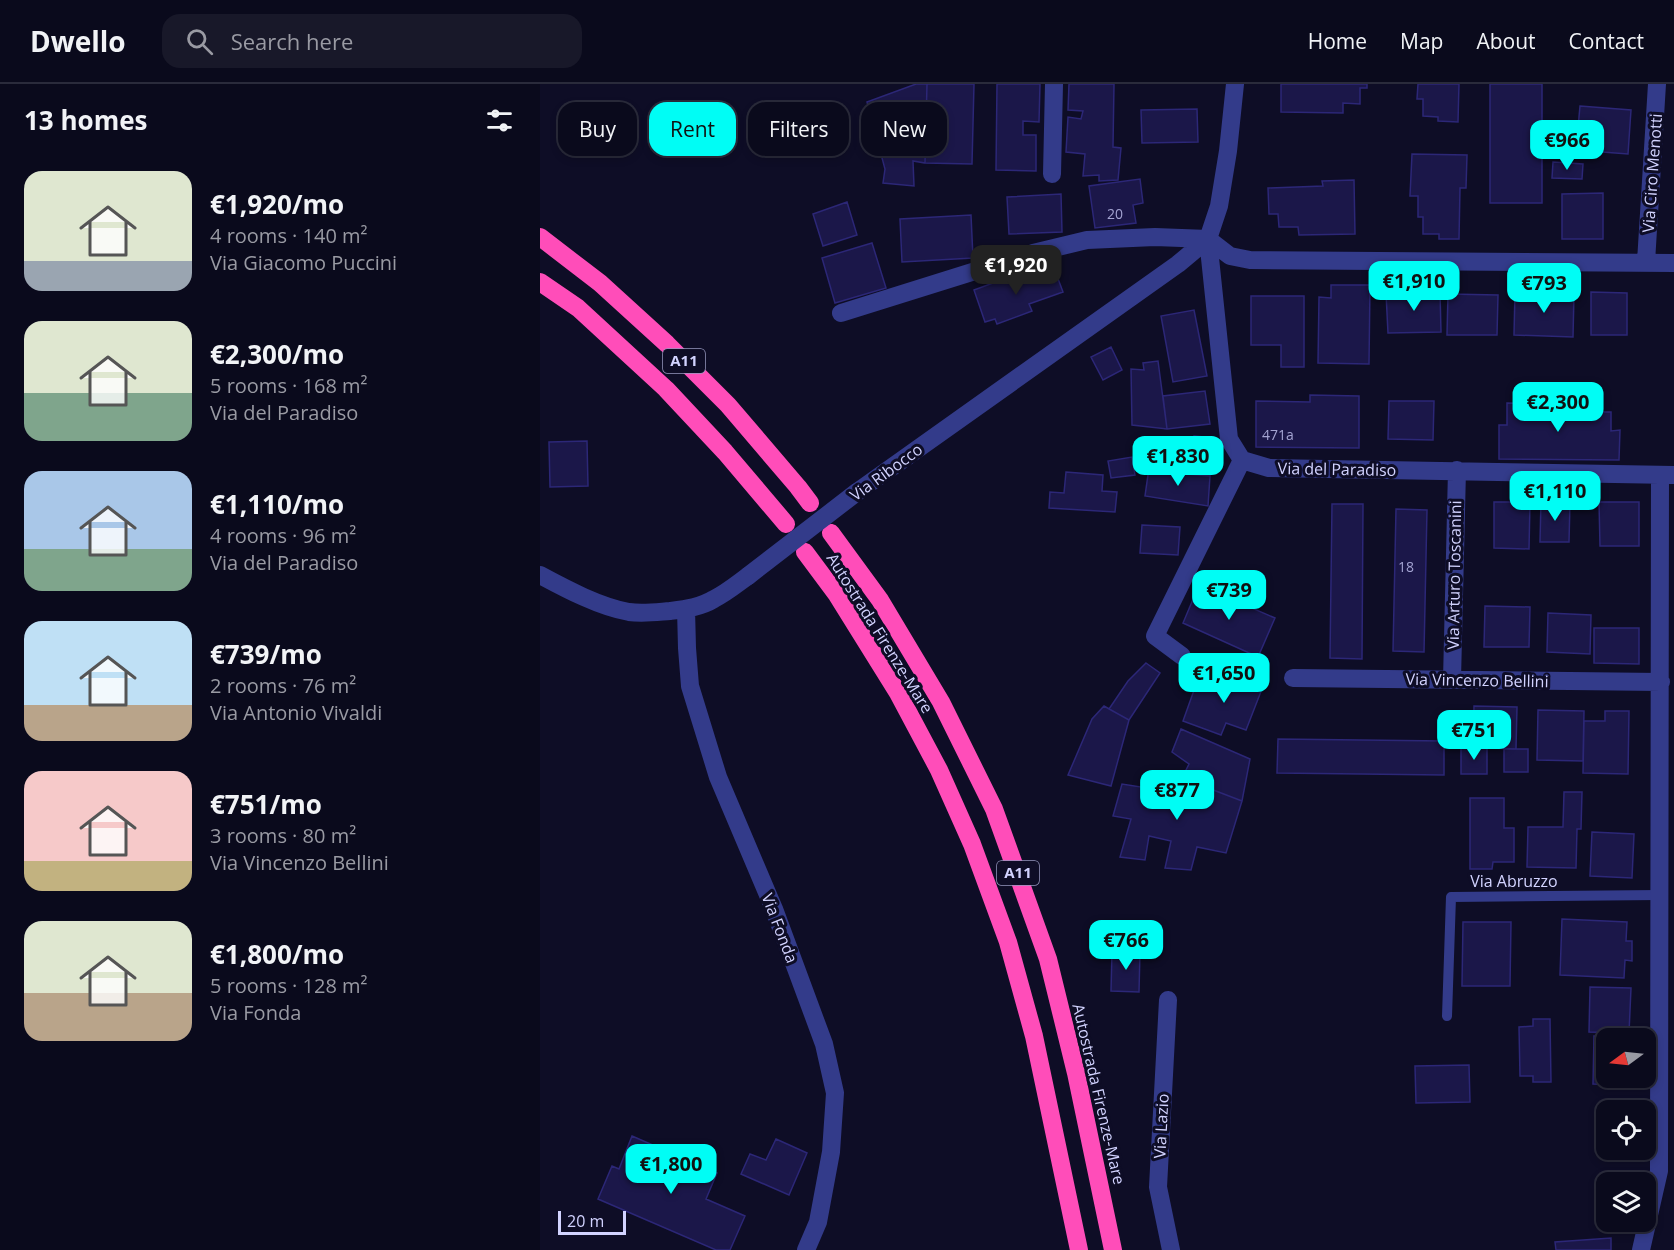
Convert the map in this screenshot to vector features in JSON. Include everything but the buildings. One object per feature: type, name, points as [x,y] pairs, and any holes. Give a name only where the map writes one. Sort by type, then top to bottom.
[{"type":"highway","name":"A11","points":[[540,237],[600,283],[668,344],[728,405],[810,503]]},
{"type":"highway","name":"A11","points":[[540,282],[578,308],[666,389],[725,452],[786,524]]},
{"type":"highway","name":"Autostrada Firenze-Mare","points":[[831,533],[880,600],[934,692],[994,809],[1048,959],[1076,1073],[1113,1250]]},
{"type":"highway","name":"Autostrada Firenze-Mare","points":[[806,552],[837,595],[898,693],[939,770],[972,844],[1008,942],[1034,1036],[1079,1250]]},
{"type":"street","points":[[1052,174],[1054,84]]},
{"type":"street","points":[[1182,656],[1155,636],[1242,460],[1229,439],[1208,239],[1220,206],[1235,84]]},
{"type":"street","name":"Via Ciro Menotti","points":[[1646,262],[1658,84]]},
{"type":"street","points":[[841,313],[1033,253],[1087,240],[1155,237],[1208,239],[1230,256],[1250,260],[1674,263]]},
{"type":"street","name":"Via Ribocco","points":[[540,575],[570,591],[627,612],[686,609],[715,599],[857,492],[1178,264],[1208,239]]},
{"type":"street","name":"Via del Paradiso","points":[[1242,460],[1269,468],[1667,475]]},
{"type":"street","name":"Via Arturo Toscanini","points":[[1452,680],[1457,471]]},
{"type":"street","points":[[1641,1250],[1667,1170],[1660,895],[1660,751],[1667,475]]},
{"type":"street","name":"Via Fonda","points":[[686,609],[690,686],[693,697],[718,777],[774,909],[824,1044],[835,1093],[831,1152],[818,1222],[806,1250]]},
{"type":"street","name":"Via Vincenzo Bellini","points":[[1293,678],[1661,682]]},
{"type":"street","name":"Via Lazio","points":[[1168,1000],[1158,1187],[1171,1250]]},
{"type":"lane","name":"Via Abruzzo","points":[[1447,1016],[1451,897],[1660,895]]}]
